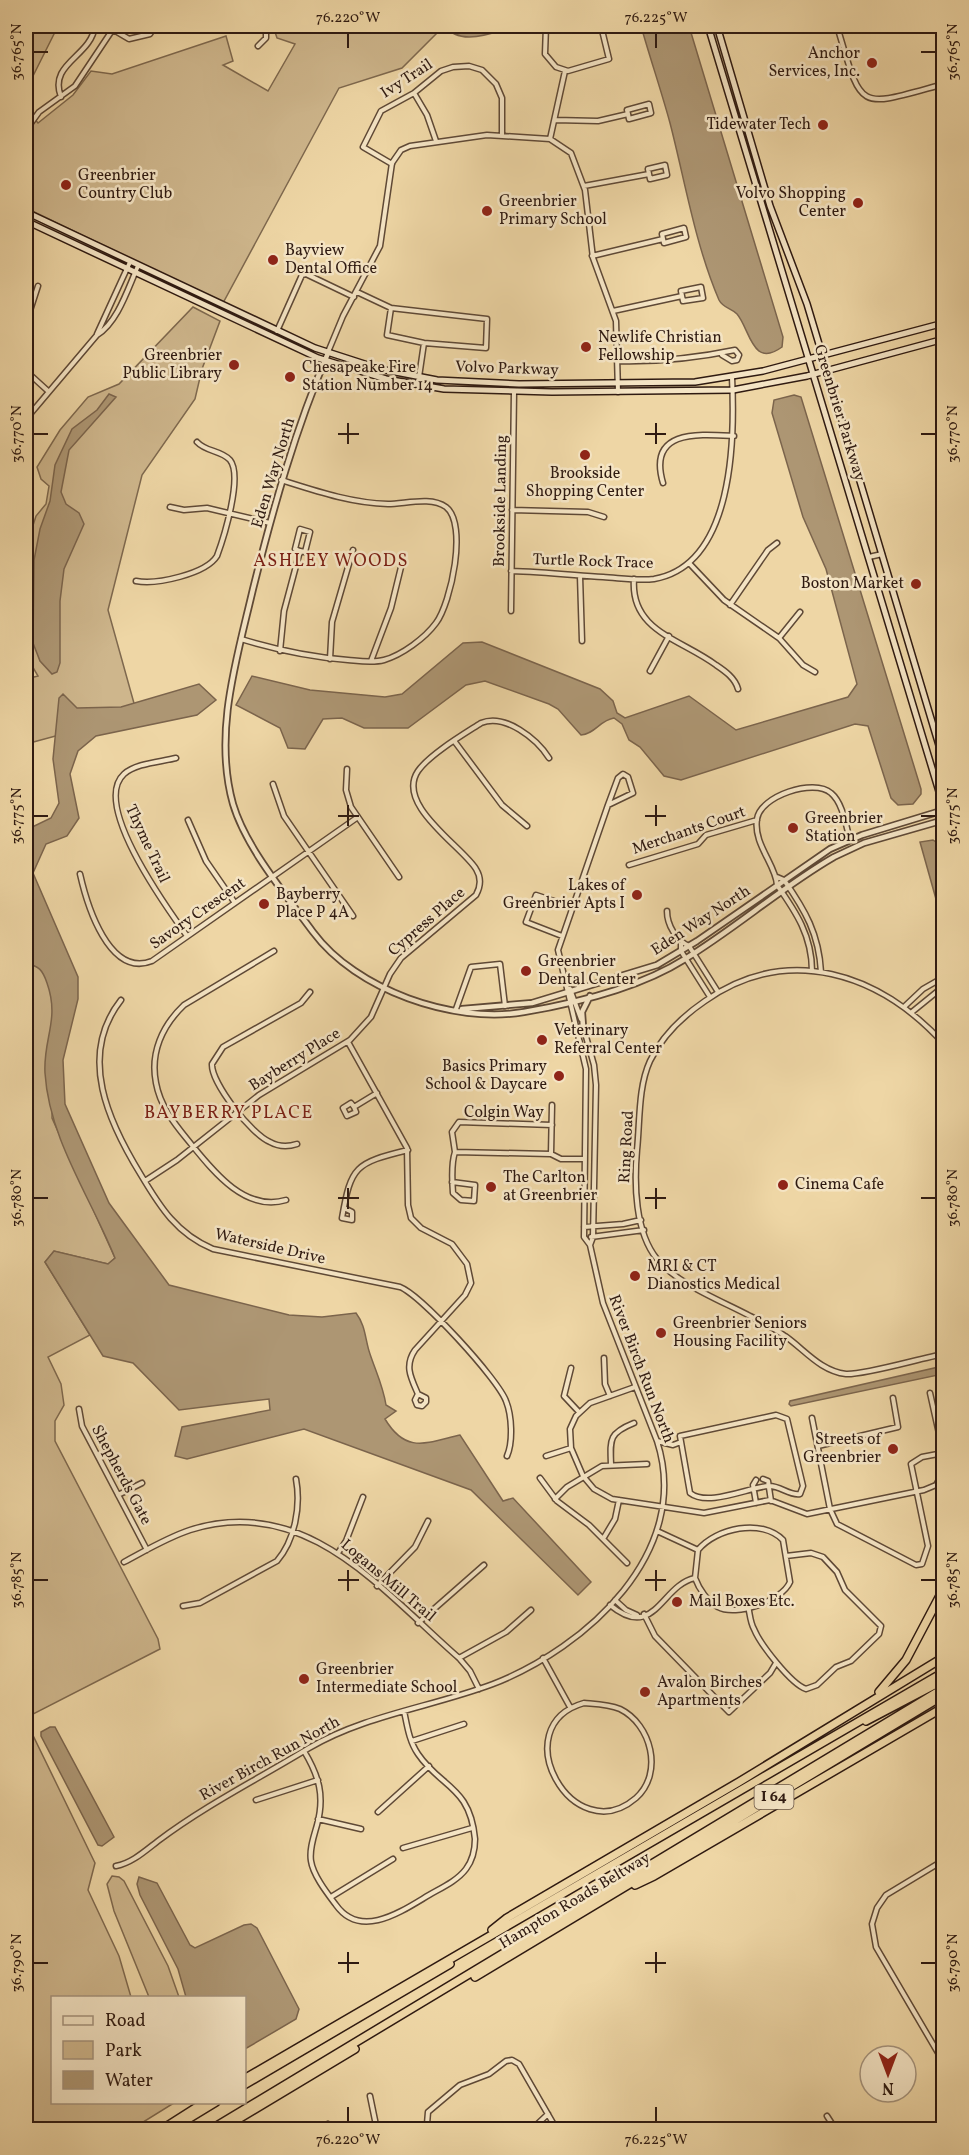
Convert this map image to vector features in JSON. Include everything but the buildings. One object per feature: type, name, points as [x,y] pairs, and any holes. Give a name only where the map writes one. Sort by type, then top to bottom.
[{"type":"highway","points":[[854,1710],[882,1689],[899,1671],[944,1588]]},
{"type":"highway","points":[[477,1943],[507,1918],[739,1782],[944,1657]]},
{"type":"highway","name":"Hampton Roads Beltway","points":[[246,2078],[944,1672]]},
{"type":"highway","points":[[842,1731],[884,1714],[944,1680]]},
{"type":"highway","points":[[210,2130],[944,1688]]},
{"type":"highway","name":"Hampton Roads Beltway","points":[[220,2130],[944,1695]]},
{"type":"highway","points":[[605,1899],[654,1876],[944,1708]]},
{"type":"highway","points":[[246,2084],[471,1952],[514,1921]]},
{"type":"highway","points":[[160,2130],[203,2104]]},
{"type":"highway","points":[[170,2130],[214,2104]]},
{"type":"main road","name":"Greenbrier Parkway","points":[[708,26],[944,809]]},
{"type":"main road","name":"Greenbrier Parkway","points":[[717,26],[770,206],[804,293],[944,762]]},
{"type":"main road","name":"Volvo Parkway","points":[[26,212],[328,353],[373,367],[419,377],[487,384],[679,383],[732,377],[809,359],[944,322]]},
{"type":"main road","name":"Volvo Parkway","points":[[26,221],[324,360],[370,375],[421,385],[460,390],[514,392],[733,390],[814,374],[944,339]]},
{"type":"street","points":[[61,97],[58,85],[60,73],[82,51],[95,26]]},
{"type":"street","points":[[26,130],[39,112],[75,86],[114,27],[129,39],[150,34],[155,26]]},
{"type":"street","points":[[258,46],[266,38],[266,26]]},
{"type":"street","points":[[546,26],[545,54],[556,68],[565,71],[609,59],[601,26]]},
{"type":"street","points":[[837,26],[854,84],[860,93],[869,99],[885,100],[944,84]]},
{"type":"street","name":"Ivy Trail","points":[[392,164],[363,147],[381,111],[414,93],[446,68],[469,66],[482,70],[496,84],[502,98],[502,136]]},
{"type":"street","points":[[550,139],[565,71]]},
{"type":"street","points":[[414,93],[427,115],[436,141]]},
{"type":"street","points":[[649,104],[651,113],[629,119],[628,114],[627,110],[649,104]]},
{"type":"street","points":[[555,120],[598,122],[628,114]]},
{"type":"street","points":[[328,353],[354,297],[374,262],[382,240],[392,164],[405,148],[476,135],[550,139],[571,153],[584,186],[592,256],[614,311],[617,332],[618,392]]},
{"type":"street","points":[[665,165],[668,175],[650,179],[649,174],[648,169],[665,165]]},
{"type":"street","points":[[584,186],[649,174]]},
{"type":"street","points":[[684,228],[686,237],[664,243],[663,239],[662,234],[684,228]]},
{"type":"street","points":[[592,256],[663,239]]},
{"type":"street","points":[[97,335],[130,262]]},
{"type":"street","points":[[26,419],[115,315],[138,266]]},
{"type":"street","points":[[277,331],[303,275],[306,274],[354,297]]},
{"type":"street","points":[[26,323],[38,286]]},
{"type":"street","points":[[701,287],[703,298],[683,301],[682,296],[681,291],[701,287]]},
{"type":"street","points":[[357,292],[391,308],[487,319],[486,348],[424,343],[387,335],[391,308]]},
{"type":"street","points":[[614,311],[682,296]]},
{"type":"street","points":[[419,377],[424,343]]},
{"type":"street","name":"Eden Way North","points":[[328,353],[281,480],[241,639],[228,707],[227,771],[232,800],[245,832],[327,950],[353,970],[384,987],[424,1003],[476,1014],[510,1014],[590,996],[639,981],[686,959],[820,865],[849,850],[944,820]]},
{"type":"street","points":[[617,361],[649,362],[722,355]]},
{"type":"street","points":[[26,371],[48,391]]},
{"type":"street","name":"Turtle Rock Trace","points":[[512,571],[634,579],[665,576],[689,563],[708,538],[719,509],[731,464],[734,436],[732,377]]},
{"type":"street","name":"Brookside Landing","points":[[512,611],[514,392]]},
{"type":"street","points":[[663,483],[660,470],[663,455],[668,445],[676,438],[689,434],[734,436]]},
{"type":"street","points":[[136,581],[155,582],[205,569],[217,556],[236,481],[233,465],[222,454],[203,447],[197,442]]},
{"type":"street","points":[[241,639],[280,651],[330,659],[372,662],[398,654],[437,621],[456,558],[457,525],[453,514],[444,506],[435,502],[385,504],[356,501],[281,480]]},
{"type":"street","points":[[170,507],[184,510],[207,508],[270,523]]},
{"type":"street","points":[[512,510],[588,512],[604,517]]},
{"type":"street","points":[[300,529],[310,532],[305,552],[300,551],[295,549],[300,529]]},
{"type":"street","points":[[730,605],[768,550],[777,543]]},
{"type":"street","points":[[867,549],[880,546]]},
{"type":"street","points":[[330,659],[332,622],[353,550]]},
{"type":"street","points":[[280,651],[285,611],[300,551]]},
{"type":"street","points":[[869,557],[882,554]]},
{"type":"street","points":[[372,662],[391,608],[402,563]]},
{"type":"street","points":[[689,563],[730,605],[779,638],[803,665],[815,672]]},
{"type":"street","points":[[580,576],[582,641]]},
{"type":"street","points":[[634,579],[634,599],[640,614],[650,625],[720,667],[734,680],[738,689]]},
{"type":"street","points":[[779,638],[800,612]]},
{"type":"street","points":[[650,671],[669,636]]},
{"type":"street","name":"Cypress Place","points":[[384,987],[401,958],[470,903],[478,891],[480,882],[476,869],[436,830],[415,790],[415,780],[423,765],[482,723],[502,721],[537,744],[549,758]]},
{"type":"street","points":[[455,742],[502,805],[527,826]]},
{"type":"street","name":"Thyme Trail","points":[[176,758],[128,771],[116,784],[114,799],[142,870],[187,936]]},
{"type":"street","points":[[347,769],[347,797],[399,877]]},
{"type":"street","points":[[608,805],[633,793],[625,774],[618,778],[608,805],[562,936],[558,956],[570,993],[569,1001],[586,1069],[584,1237],[644,1230]]},
{"type":"street","points":[[273,784],[284,816],[353,916]]},
{"type":"street","points":[[812,971],[812,952],[804,927],[777,885],[777,877],[765,858],[757,820],[761,808],[770,800],[808,787],[822,787],[837,800],[850,840]]},
{"type":"street","name":"Eden Way North","points":[[456,1009],[505,1007],[570,993],[642,971],[689,946],[816,857],[850,840],[944,809]]},
{"type":"street","name":"Savory Crescent","points":[[80,874],[88,906],[116,953],[124,961],[138,964],[148,962],[358,817]]},
{"type":"street","points":[[189,820],[206,861],[235,903]]},
{"type":"street","name":"Merchants Court","points":[[629,865],[698,844],[706,835],[757,820]]},
{"type":"street","points":[[777,877],[784,879],[812,923],[820,954],[821,972]]},
{"type":"street","points":[[562,936],[526,922],[530,908],[536,895],[572,907]]},
{"type":"street","points":[[667,910],[669,924],[681,943],[681,951],[710,998]]},
{"type":"street","points":[[681,943],[689,946],[718,992]]},
{"type":"street","points":[[274,951],[184,1005],[173,1016],[160,1037],[155,1059],[157,1089],[169,1116],[220,1178],[235,1189],[263,1201],[286,1200]]},
{"type":"street","points":[[456,1009],[471,967],[500,964],[505,1007]]},
{"type":"street","name":"Ring Road","points":[[944,1044],[905,1006],[857,981],[821,972],[763,975],[718,992],[692,1010],[671,1031],[656,1051],[647,1069],[635,1174],[644,1230],[652,1251],[666,1269],[784,1335],[814,1360],[830,1369],[852,1374],[944,1354]]},
{"type":"street","points":[[905,1006],[923,989],[944,976]]},
{"type":"street","points":[[912,1011],[944,986]]},
{"type":"street","name":"Bayberry Place","points":[[145,1181],[278,1083],[348,1042],[371,1017],[384,987]]},
{"type":"street","points":[[297,1144],[282,1146],[265,1140],[238,1111],[213,1076],[215,1056],[228,1044],[301,1003],[310,992]]},
{"type":"street","points":[[570,993],[575,999],[583,1026],[596,1085],[593,1237],[590,1245]]},
{"type":"street","points":[[583,1026],[582,1012],[590,996]]},
{"type":"street","name":"Waterside Drive","points":[[121,1000],[111,1015],[104,1035],[100,1078],[111,1121],[170,1220],[191,1238],[227,1253],[400,1287],[413,1293],[441,1322],[506,1399],[511,1440],[507,1456]]},
{"type":"street","points":[[348,1042],[408,1150],[408,1205],[411,1218],[421,1227],[454,1246],[471,1274],[468,1291],[409,1360],[409,1373],[418,1394]]},
{"type":"street","points":[[354,1107],[377,1093]]},
{"type":"street","points":[[552,1105],[552,1125]]},
{"type":"street","name":"Colgin Way","points":[[455,1152],[452,1132],[459,1122],[552,1125],[551,1154]]},
{"type":"street","points":[[344,1208],[349,1182],[358,1169],[384,1156],[408,1150]]},
{"type":"street","points":[[452,1182],[475,1185],[474,1202],[456,1197],[452,1182],[455,1152],[551,1154],[561,1159],[584,1159]]},
{"type":"street","points":[[584,1227],[641,1220]]},
{"type":"street","name":"River Birch Run North","points":[[116,1866],[136,1857],[224,1795],[361,1724],[479,1689],[510,1676],[543,1658],[582,1631],[610,1605],[643,1563],[657,1531],[663,1506],[663,1473],[657,1441],[603,1303],[590,1245],[584,1237]]},
{"type":"street","points":[[604,1358],[605,1384],[610,1396]]},
{"type":"street","points":[[571,1368],[564,1396],[579,1412]]},
{"type":"street","points":[[635,1388],[590,1403],[579,1412],[570,1429],[571,1448],[583,1476],[598,1491],[619,1500],[704,1513],[771,1501],[807,1514],[936,1485],[944,1471]]},
{"type":"street","points":[[812,1418],[830,1509],[837,1524],[912,1564],[922,1564],[928,1545],[911,1464],[922,1457],[943,1455],[930,1393]]},
{"type":"street","points":[[818,1446],[898,1427],[893,1398]]},
{"type":"street","name":"Shepherds Gate","points":[[79,1409],[82,1426],[147,1550]]},
{"type":"street","points":[[776,1415],[787,1419],[802,1492],[795,1495],[769,1486],[707,1499],[695,1497],[688,1489],[681,1442],[680,1436],[776,1415]]},
{"type":"street","points":[[611,1464],[610,1445],[614,1434],[634,1424]]},
{"type":"street","points":[[657,1441],[673,1445],[681,1442]]},
{"type":"street","points":[[546,1456],[571,1448]]},
{"type":"street","points":[[555,1499],[583,1476],[602,1466],[647,1464]]},
{"type":"street","points":[[540,1478],[555,1499],[603,1539],[627,1563]]},
{"type":"street","points":[[183,1606],[200,1603],[271,1566],[282,1554],[299,1506],[296,1479]]},
{"type":"street","points":[[763,1479],[768,1481],[771,1501]]},
{"type":"street","points":[[756,1480],[753,1482],[753,1489],[756,1503]]},
{"type":"street","points":[[118,1495],[142,1483]]},
{"type":"street","points":[[338,1553],[346,1541],[363,1497]]},
{"type":"street","points":[[603,1539],[615,1519],[619,1500]]},
{"type":"street","points":[[377,1586],[415,1548],[428,1521]]},
{"type":"street","name":"Logans Mill Trail","points":[[124,1562],[189,1531],[216,1524],[252,1522],[292,1530],[338,1553],[377,1586],[459,1658],[470,1671],[479,1689]]},
{"type":"street","points":[[756,1527],[778,1535],[783,1540],[786,1556],[790,1577],[788,1587],[774,1600],[748,1606],[720,1608],[700,1590],[695,1578],[698,1550],[715,1536],[756,1527]]},
{"type":"street","points":[[657,1531],[698,1550]]},
{"type":"street","points":[[748,1606],[755,1632],[776,1663],[798,1685],[811,1688],[836,1668],[851,1661],[882,1628],[845,1590],[837,1572],[823,1557],[811,1553],[786,1556]]},
{"type":"street","points":[[418,1623],[484,1565]]},
{"type":"street","points":[[610,1605],[628,1618],[644,1614],[658,1609],[684,1581],[695,1578]]},
{"type":"street","points":[[615,1600],[632,1614],[644,1614]]},
{"type":"street","points":[[459,1658],[506,1632],[531,1610]]},
{"type":"street","points":[[644,1614],[655,1636],[729,1712],[770,1672],[776,1663]]},
{"type":"street","points":[[543,1658],[570,1707]]},
{"type":"street","points":[[584,1703],[604,1704],[621,1710],[643,1729],[649,1740],[651,1768],[648,1781],[634,1799],[617,1808],[605,1809],[591,1808],[565,1796],[552,1774],[548,1759],[552,1727],[557,1717],[570,1707],[584,1703]]},
{"type":"street","points":[[304,1752],[318,1780],[322,1800],[311,1860],[315,1871],[337,1907],[356,1919],[379,1921],[390,1918],[454,1880],[465,1870],[474,1850],[472,1828],[464,1801],[458,1791],[429,1766],[417,1752],[404,1711]]},
{"type":"street","points":[[412,1741],[464,1724]]},
{"type":"street","points":[[378,1812],[429,1766]]},
{"type":"street","points":[[256,1800],[318,1780]]},
{"type":"street","points":[[318,1819],[362,1829]]},
{"type":"street","points":[[403,1848],[472,1828]]},
{"type":"street","points":[[331,1897],[393,1859]]},
{"type":"street","points":[[944,1860],[886,1895],[875,1913],[872,1931],[880,1955],[944,2063]]},
{"type":"street","points":[[430,2130],[427,2124],[428,2112],[460,2085],[489,2074],[506,2061],[512,2060],[519,2064],[556,2130]]},
{"type":"street","points":[[370,2096],[380,2130]]},
{"type":"street","points":[[531,2130],[548,2114]]},
{"type":"street","points":[[827,2116],[836,2130]]},
{"type":"street","points":[[327,2124],[336,2130]]},
{"type":"green space","points":[[26,26],[58,26],[26,90]]},
{"type":"green space","name":"Greenbrier Country Club","points":[[273,26],[444,26],[402,68],[339,88],[223,303],[26,208],[26,109],[38,123],[73,95],[91,71],[112,74],[226,36],[233,61],[223,65],[268,91],[295,44],[277,38]]},
{"type":"green space","points":[[193,307],[220,321],[202,369],[195,399],[142,475],[108,610],[137,714],[26,744],[26,679],[38,676],[28,659],[26,585],[29,538],[36,516],[46,504],[49,486],[41,479],[37,467],[60,430],[88,397],[119,384]]},
{"type":"green space","points":[[26,964],[34,965],[44,971],[54,1002],[52,1118],[115,1258],[108,1264],[54,1251],[45,1262],[90,1335],[48,1357],[61,1384],[64,1405],[55,1421],[55,1441],[158,1639],[160,1649],[31,1715],[26,1721]]},
{"type":"green space","points":[[26,1721],[95,1863],[88,1890],[119,1956],[131,1996],[51,1996],[51,2104],[172,2104],[132,2129],[26,2129]]},
{"type":"green space","points":[[112,1876],[124,1881],[168,1966],[179,1996],[149,1996],[114,1911],[107,1884]]},
{"type":"water","points":[[446,26],[510,26],[486,35],[467,37],[459,36]]},
{"type":"water","points":[[641,26],[689,26],[783,337],[782,347],[772,353],[758,350],[737,314],[719,300],[703,257],[670,123]]},
{"type":"water","points":[[109,394],[116,397],[69,450],[61,492],[66,504],[79,513],[84,524],[64,569],[60,601],[60,663],[57,672],[52,674],[40,661],[33,643],[34,560],[40,529],[50,501],[55,465],[72,429],[97,410]]},
{"type":"water","points":[[794,395],[801,397],[921,789],[921,794],[913,804],[898,805],[891,798],[868,726],[855,724],[681,780],[664,776],[640,747],[629,740],[622,724],[614,718],[581,735],[558,709],[485,681],[466,685],[408,728],[364,728],[342,718],[323,719],[305,749],[288,748],[280,728],[236,705],[252,676],[310,690],[385,697],[402,694],[463,643],[482,642],[600,689],[613,701],[617,713],[625,718],[689,696],[736,730],[848,697],[857,684],[826,569],[803,517],[772,413],[774,400]]},
{"type":"water","points":[[199,684],[216,700],[197,715],[96,736],[78,751],[70,774],[79,818],[67,836],[46,844],[33,873],[78,977],[78,999],[63,1060],[65,1104],[109,1203],[169,1285],[289,1315],[322,1317],[356,1313],[364,1328],[368,1349],[386,1405],[396,1411],[385,1419],[393,1430],[409,1442],[418,1443],[460,1435],[503,1501],[513,1498],[591,1582],[578,1595],[471,1490],[304,1429],[187,1459],[175,1456],[182,1427],[270,1410],[269,1399],[179,1410],[133,1363],[103,1356],[45,1262],[54,1251],[108,1264],[115,1258],[72,1168],[54,1121],[45,1073],[46,1049],[52,1019],[51,996],[42,972],[37,967],[26,964],[26,830],[51,818],[59,803],[53,759],[59,698],[63,694],[77,708],[121,707]]},
{"type":"water","points":[[933,840],[936,842],[943,867],[943,924],[920,842]]},
{"type":"water","points":[[943,1366],[943,1374],[791,1406],[789,1404],[790,1401]]},
{"type":"water","points":[[55,1727],[114,1837],[102,1846],[98,1845],[41,1736],[41,1732]]},
{"type":"water","points":[[139,1877],[157,1883],[190,1945],[195,1948],[244,1925],[251,1924],[257,1928],[299,2009],[296,2019],[246,2048],[246,1996],[186,1996],[178,1969],[140,1895],[137,1884]]},
{"type":"place","name":"Anchor Services, Inc.","points":[[872,63]]},
{"type":"place","name":"Tidewater Tech","points":[[823,125]]},
{"type":"place","name":"Greenbrier Country Club","points":[[66,185]]},
{"type":"place","name":"Volvo Shopping Center","points":[[858,203]]},
{"type":"place","name":"Greenbrier Primary School","points":[[487,211]]},
{"type":"place","name":"Bayview Dental Office","points":[[273,260]]},
{"type":"place","name":"Newlife Christian Fellowship","points":[[586,347]]},
{"type":"place","name":"Greenbrier Public Library","points":[[234,365]]},
{"type":"place","name":"Chesapeake Fire Station Number 14","points":[[290,377]]},
{"type":"place","name":"Brookside Shopping Center","points":[[585,455]]},
{"type":"place","name":"Boston Market","points":[[916,584]]},
{"type":"place","name":"Greenbrier Station","points":[[793,828]]},
{"type":"place","name":"Lakes of Greenbrier Apts I","points":[[637,895]]},
{"type":"place","name":"Bayberry Place P 4A","points":[[264,904]]},
{"type":"place","name":"Greenbrier Dental Center","points":[[526,971]]},
{"type":"place","name":"Veterinary Referral Center","points":[[542,1040]]},
{"type":"place","name":"Basics Primary School & Daycare","points":[[559,1076]]},
{"type":"place","name":"Cinema Cafe","points":[[783,1185]]},
{"type":"place","name":"The Carlton at Greenbrier","points":[[491,1187]]},
{"type":"place","name":"MRI & CT Dianostics Medical","points":[[635,1276]]},
{"type":"place","name":"Greenbrier Seniors Housing Facility","points":[[661,1333]]},
{"type":"place","name":"Streets of Greenbrier","points":[[893,1449]]},
{"type":"place","name":"Mail Boxes Etc.","points":[[677,1602]]},
{"type":"place","name":"Greenbrier Intermediate School","points":[[304,1679]]},
{"type":"place","name":"Avalon Birches Apartments","points":[[645,1692]]},
{"type":"district","name":"ASHLEY WOODS","points":[[331,561]]},
{"type":"district","name":"BAYBERRY PLACE","points":[[229,1113]]}]
